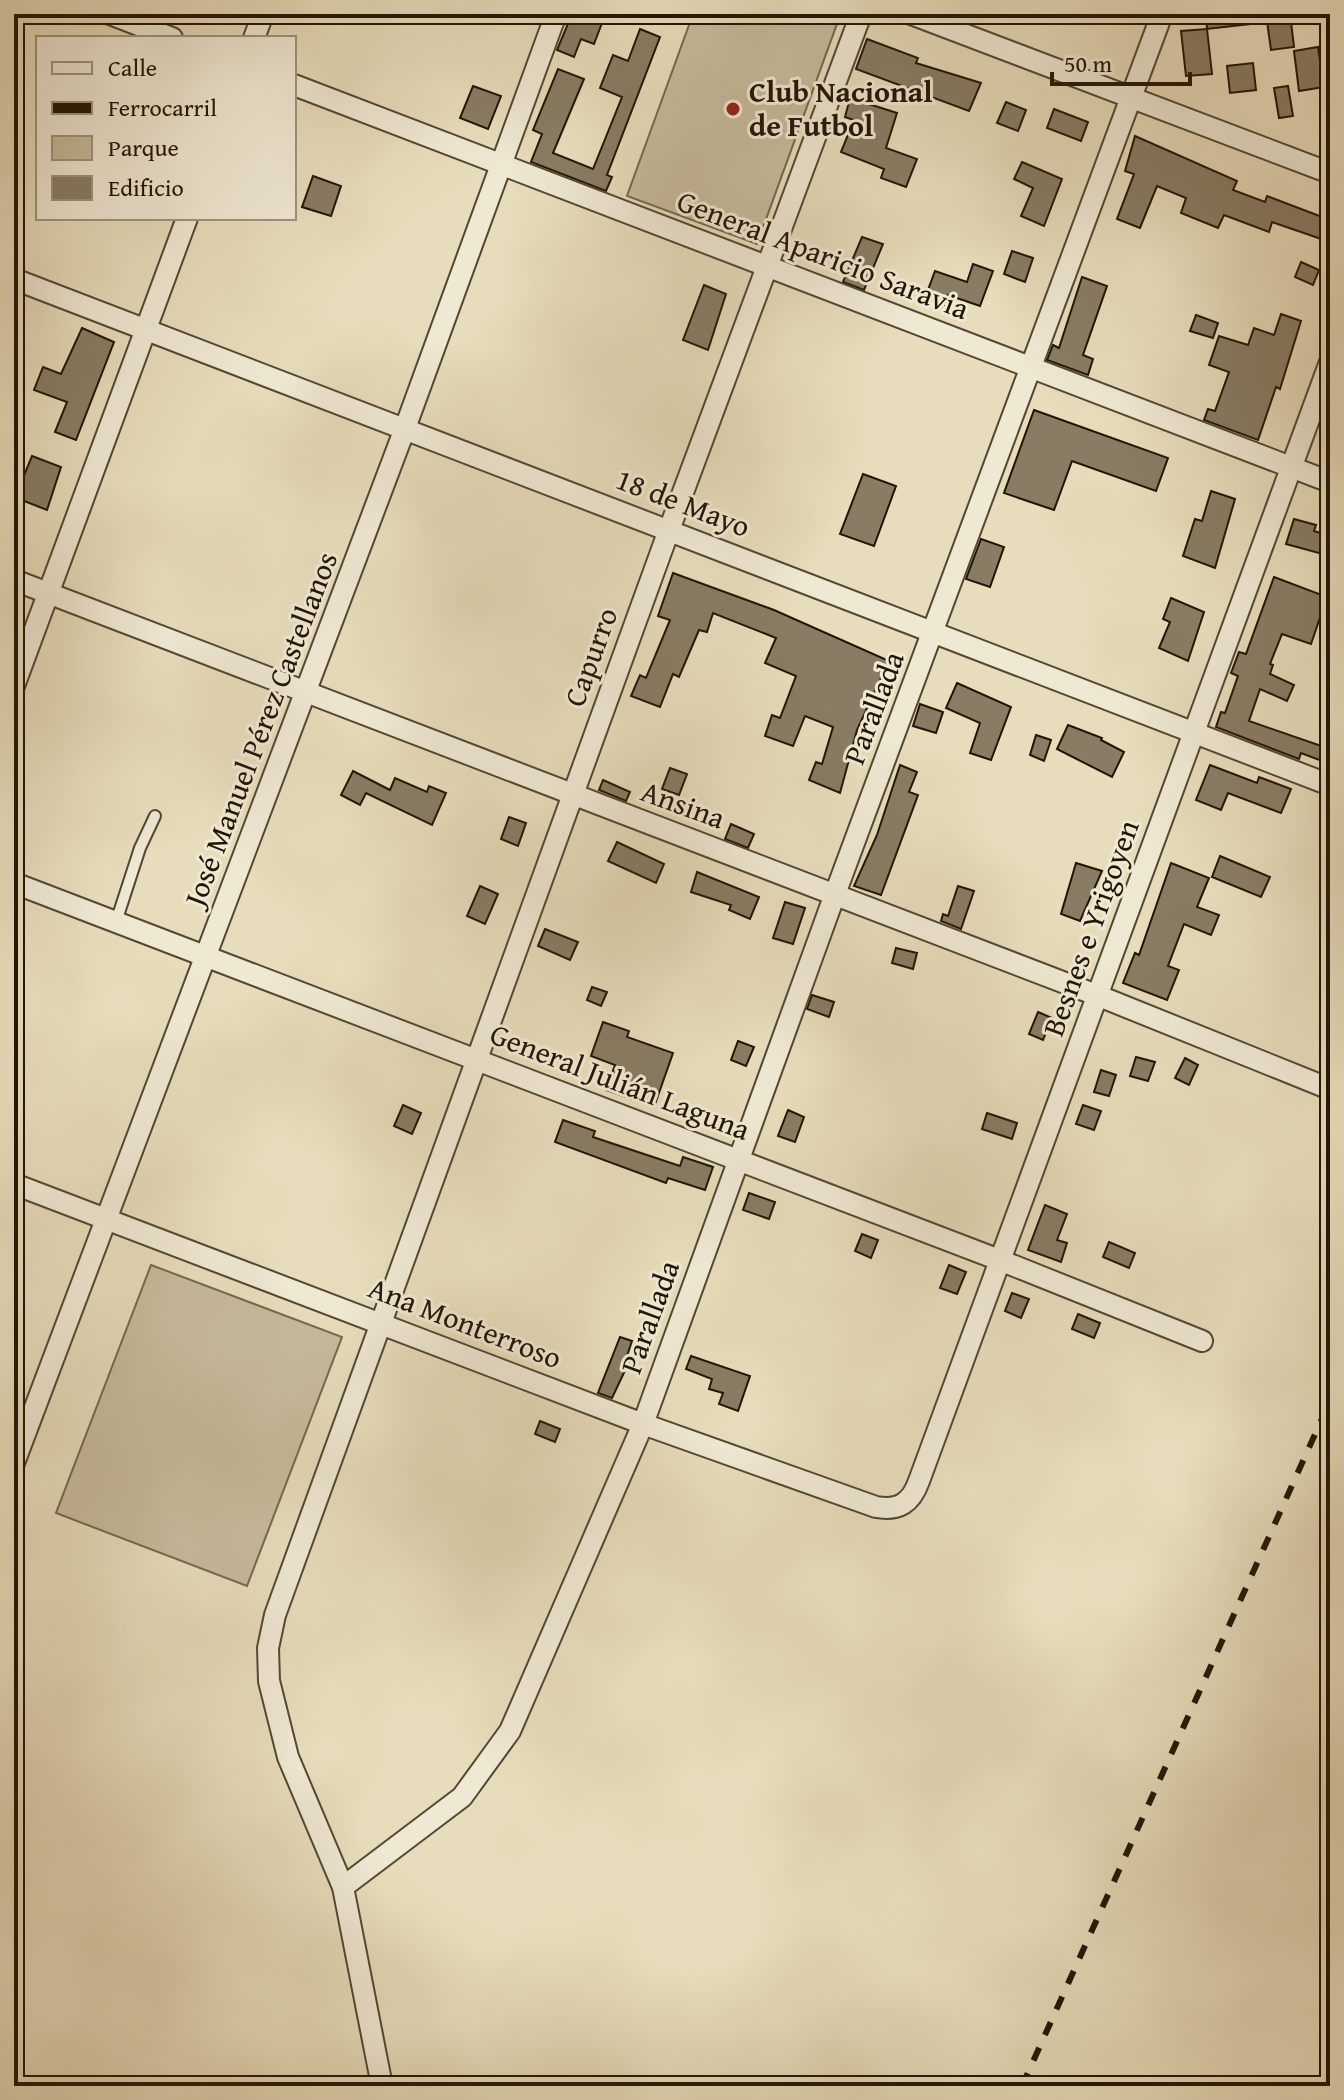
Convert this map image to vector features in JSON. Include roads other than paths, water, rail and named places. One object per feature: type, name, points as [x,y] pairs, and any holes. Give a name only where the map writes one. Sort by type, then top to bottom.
[{"type":"street","points":[[110,14],[167,36]]},
{"type":"street","points":[[255,36],[263,14]]},
{"type":"street","name":"José Manuel Pérez Castellanos","points":[[14,1463],[306,693],[556,14]]},
{"type":"street","name":"Capurro","points":[[382,2086],[343,1887],[288,1757],[269,1681],[268,1648],[275,1615],[669,530],[861,14]]},
{"type":"street","points":[[911,14],[1330,173]]},
{"type":"street","name":"Parallada","points":[[343,1887],[462,1797],[490,1764],[510,1731],[643,1424],[835,894],[1162,14]]},
{"type":"street","name":"General Aparicio Saravia","points":[[296,86],[502,162],[767,268],[1330,482]]},
{"type":"street","points":[[14,686],[186,220]]},
{"type":"street","name":"18 de Mayo","points":[[14,279],[1330,785]]},
{"type":"street","name":"Besnes e Yrigoyen","points":[[897,1508],[909,1500],[919,1481],[1330,362]]},
{"type":"street","name":"Ansina","points":[[14,580],[1099,996],[1330,1089]]},
{"type":"street","name":"General Julián Laguna","points":[[14,883],[1002,1261],[1202,1341]]},
{"type":"street","name":"Ana Monterroso","points":[[14,1184],[381,1321],[643,1424],[876,1507],[897,1508]]},
{"type":"lane","points":[[116,922],[140,848],[155,816]]},
{"type":"railway","points":[[1022,2086],[1330,1401]]},
{"type":"place","name":"Club Nacional de Futbol","points":[[733,109]]}]
